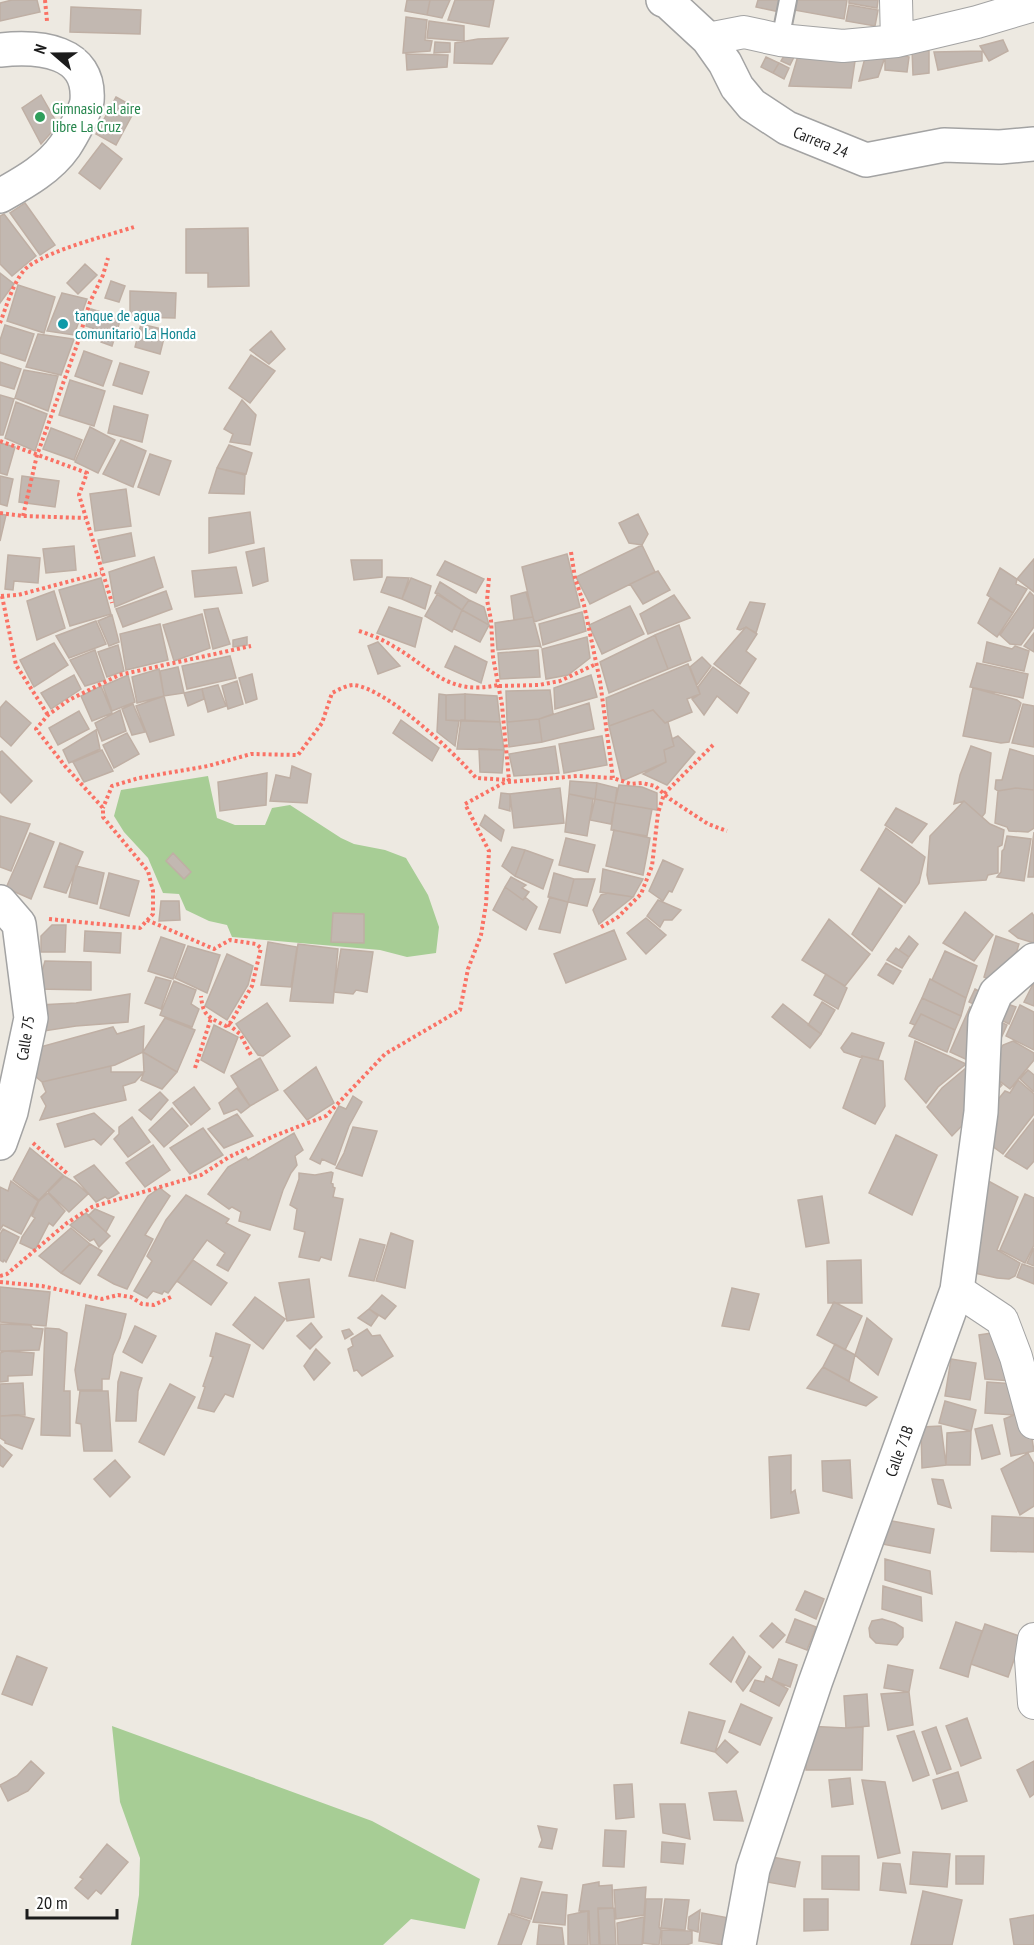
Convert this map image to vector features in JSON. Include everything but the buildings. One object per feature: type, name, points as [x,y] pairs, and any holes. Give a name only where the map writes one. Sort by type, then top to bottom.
[{"type":"street","name":"Carrera 24","points":[[663,0],[708,39],[725,63],[737,87],[752,105],[787,129],[866,160],[944,145],[999,147],[1034,144]]},
{"type":"street","points":[[896,0],[897,41]]},
{"type":"street","points":[[708,39],[744,32],[780,40],[843,46],[897,41],[977,22],[1034,5]]},
{"type":"street","points":[[0,50],[18,48],[50,52],[72,61],[85,76],[87,103],[64,147],[38,173],[0,196]]},
{"type":"street","name":"Calle 75","points":[[0,1143],[11,1113],[31,1018],[9,913]]},
{"type":"street","name":"Calle 71B","points":[[739,1945],[753,1869],[808,1704],[957,1290],[981,1112],[985,1018],[996,993],[1034,960]]},
{"type":"street","points":[[957,1290],[1002,1320],[1016,1357],[1034,1423]]},
{"type":"street","points":[[1034,1640],[1031,1659],[1034,1703]]},
{"type":"lane","points":[[780,40],[788,0]]},
{"type":"path","points":[[0,323],[16,284],[28,266],[58,252],[134,227]]},
{"type":"path","points":[[23,516],[37,455],[90,302],[104,275],[108,258]]},
{"type":"path","points":[[0,441],[87,473],[79,495],[112,603]]},
{"type":"path","points":[[0,513],[85,518]]},
{"type":"path","points":[[571,552],[575,578],[584,605],[600,681],[613,778]]},
{"type":"path","points":[[48,715],[16,665],[1,596],[18,595],[102,573]]},
{"type":"path","points":[[489,578],[487,600],[508,781]]},
{"type":"path","points":[[359,631],[394,646],[450,684],[481,688],[539,685],[560,681],[596,664]]},
{"type":"path","points":[[103,808],[65,766],[36,729],[48,715],[69,700],[119,675],[251,646]]},
{"type":"path","points":[[9,913],[94,925],[140,928],[153,914],[153,891],[148,871],[104,817],[103,808],[112,786],[251,754],[298,755],[322,723],[332,693],[352,685],[378,693],[460,759],[476,778],[508,781],[578,776],[613,778],[631,784],[642,783],[655,786],[708,824],[727,831]]},
{"type":"path","points":[[601,927],[618,917],[640,894],[652,866],[658,813],[664,794],[713,745]]},
{"type":"path","points":[[0,1276],[7,1274],[67,1223],[92,1207],[201,1175],[229,1157],[265,1140],[326,1116],[385,1054],[460,1010],[468,969],[482,935],[489,851],[465,804],[508,781]]},
{"type":"path","points":[[147,920],[214,949],[230,940],[261,948],[252,986],[228,1024]]},
{"type":"path","points":[[201,996],[202,1010],[211,1018],[226,1026],[228,1024],[240,1034],[251,1055]]},
{"type":"path","points":[[195,1068],[211,1018]]},
{"type":"path","points":[[0,1143],[15,1139],[28,1140],[69,1175]]},
{"type":"path","points":[[0,1282],[42,1286],[102,1299],[118,1295],[131,1297],[142,1304],[154,1305],[173,1296]]},
{"type":"green space","points":[[208,776],[217,818],[235,825],[265,825],[272,808],[290,805],[354,844],[385,850],[406,858],[428,895],[439,927],[436,953],[407,957],[380,950],[232,937],[227,925],[209,921],[186,910],[179,894],[163,893],[148,858],[124,832],[114,816],[121,790]]},
{"type":"green space","points":[[112,1726],[372,1821],[480,1879],[465,1929],[411,1919],[383,1945],[131,1945],[139,1895],[140,1858],[120,1802]]},
{"type":"place","name":"Gimnasio al aire libre La Cruz","points":[[40,117]]},
{"type":"place","name":"tanque de agua comunitario La Honda","points":[[63,324]]}]
